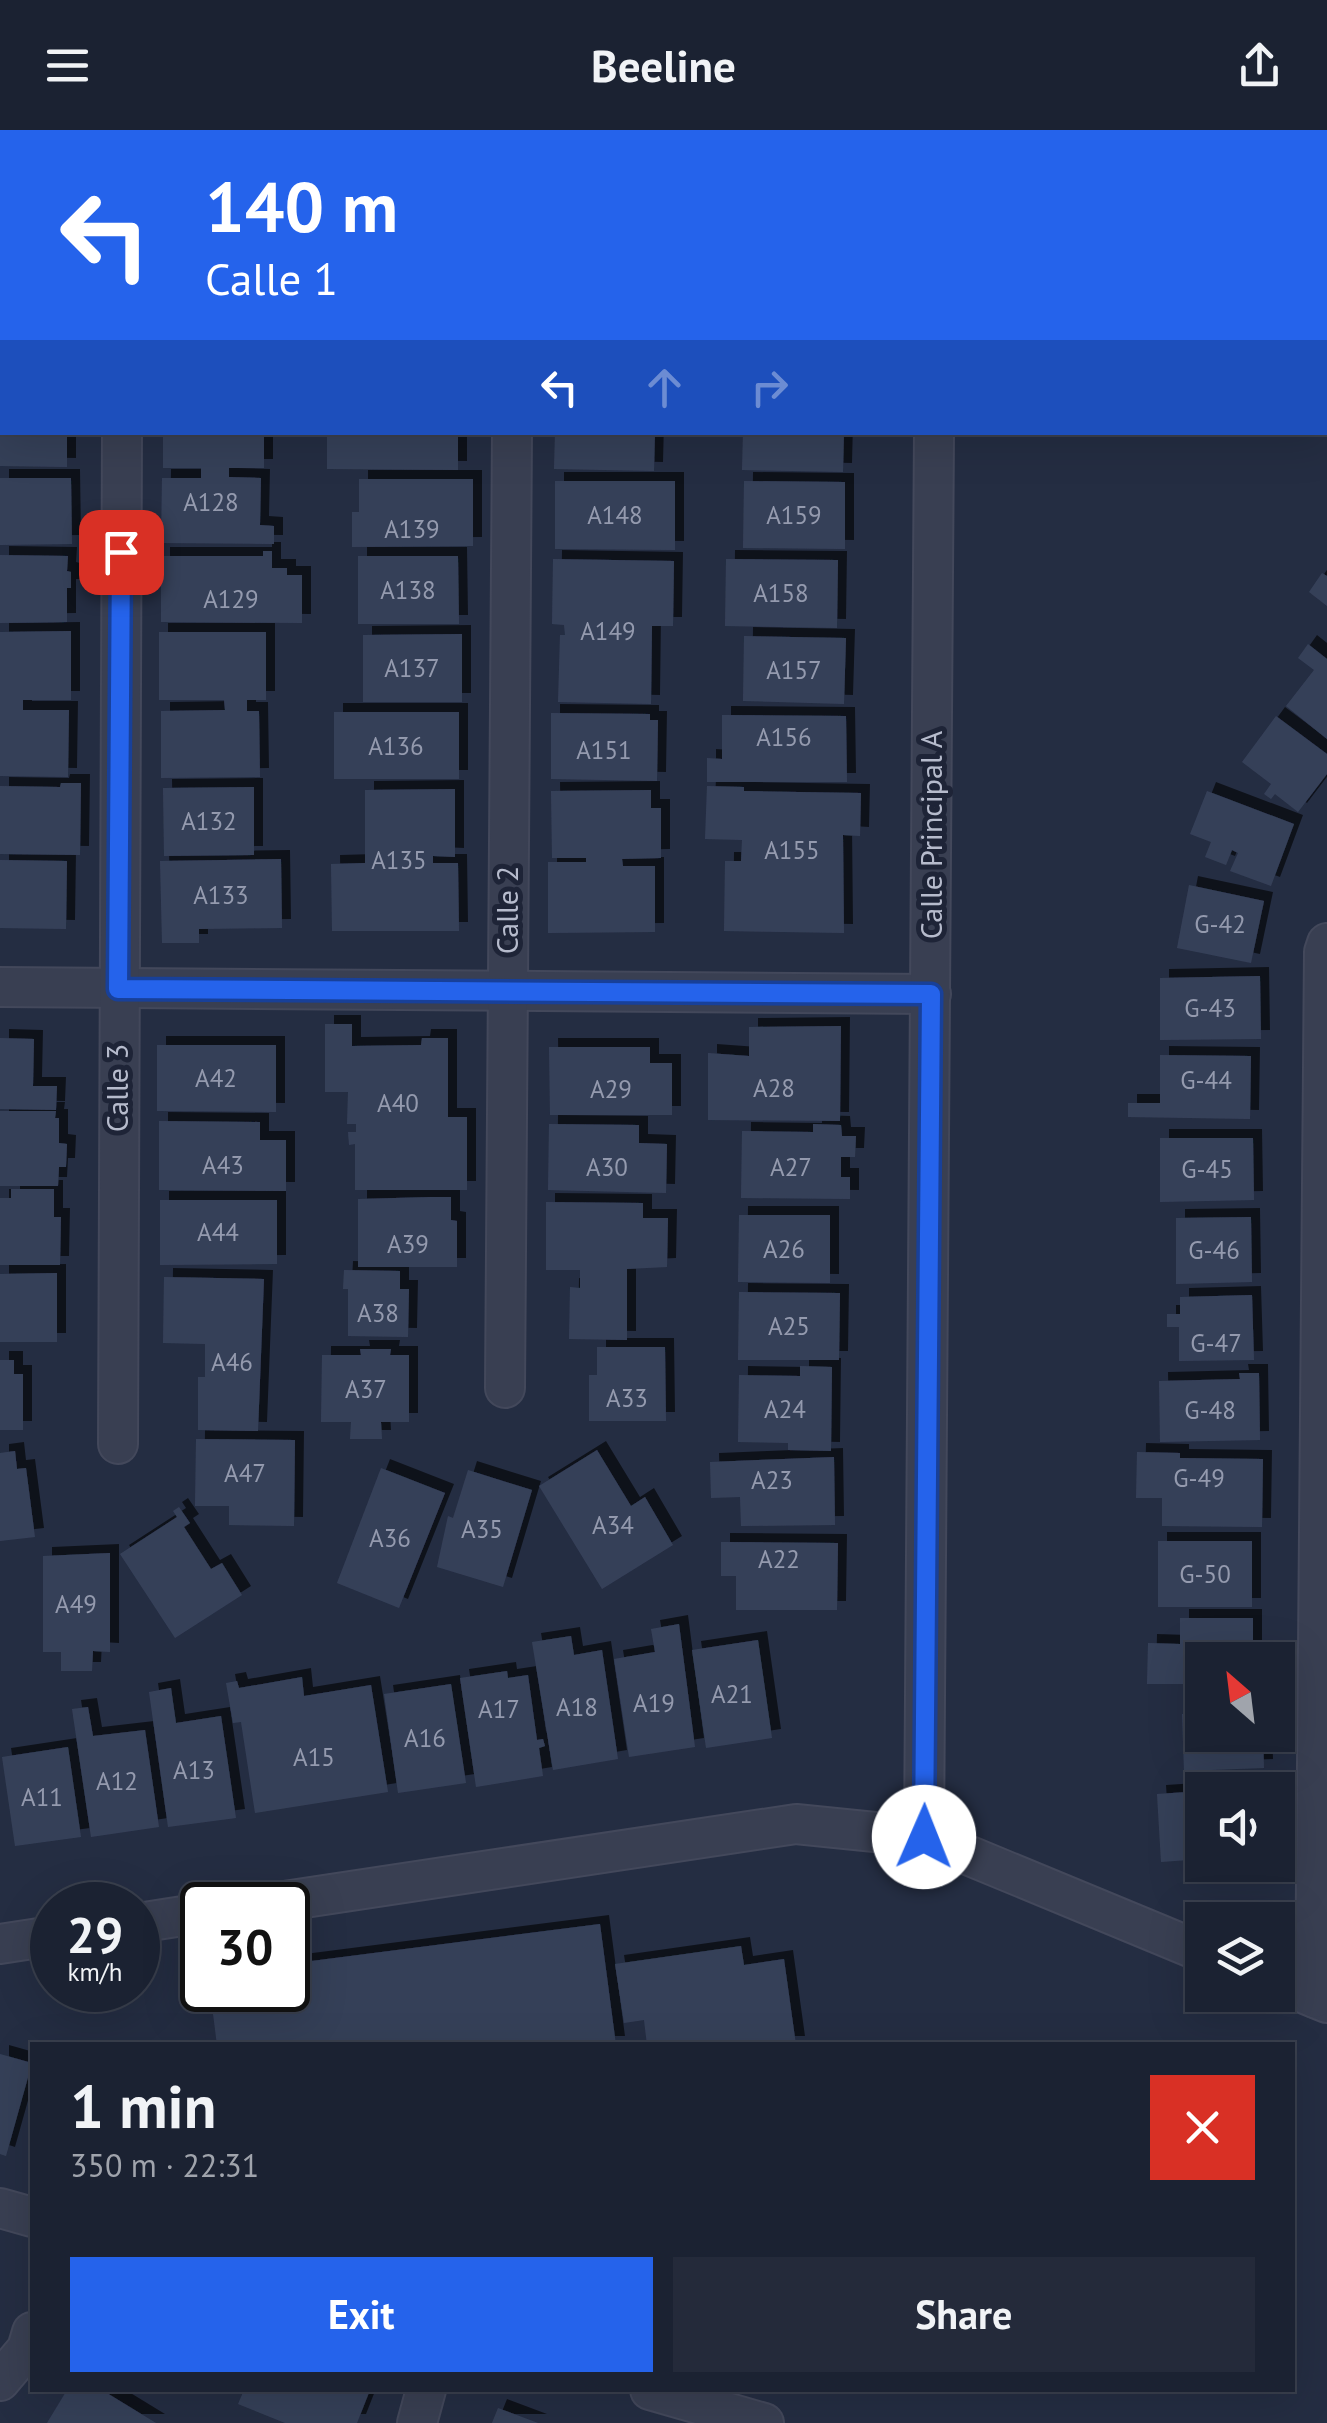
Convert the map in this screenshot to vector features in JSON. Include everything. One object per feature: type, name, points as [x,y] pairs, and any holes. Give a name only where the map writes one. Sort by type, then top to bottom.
[{"type":"street","name":"Calle 3","points":[[118,1444],[122,435]]},
{"type":"street","name":"Calle 2","points":[[506,1388],[512,435]]},
{"type":"street","name":"Calle Principal A","points":[[924,1837],[934,435]]},
{"type":"street","points":[[1295,1990],[1321,2001],[1323,972],[1327,942]]},
{"type":"street","points":[[0,987],[931,994]]},
{"type":"street","points":[[310,1897],[796,1824],[924,1837],[1185,1945]]},
{"type":"street","points":[[0,1944],[30,1939]]},
{"type":"street","points":[[0,2208],[30,2217]]},
{"type":"street","points":[[0,2381],[27,2348],[30,2338]]},
{"type":"street","points":[[417,2423],[425,2392]]},
{"type":"street","points":[[657,2392],[764,2423]]},
{"type":"building","points":[[0,435],[67,435],[67,467],[0,466]]},
{"type":"building","points":[[163,435],[264,435],[264,468],[229,468],[229,477],[261,478],[260,525],[274,526],[274,544],[161,543],[162,478],[201,478],[201,468],[163,468]]},
{"type":"building","points":[[327,435],[458,435],[458,470],[327,469]]},
{"type":"building","points":[[555,435],[655,435],[654,471],[554,469]]},
{"type":"building","points":[[743,435],[844,435],[843,472],[742,470]]},
{"type":"building","points":[[0,478],[71,478],[72,544],[0,545]]},
{"type":"building","points":[[359,479],[473,479],[473,546],[352,547],[352,512],[359,512]]},
{"type":"building","points":[[555,481],[675,481],[675,550],[555,549]]},
{"type":"building","points":[[744,481],[845,482],[845,549],[743,548]]},
{"type":"building","points":[[263,551],[272,551],[272,568],[287,568],[287,575],[302,575],[302,623],[161,622],[161,556],[263,556]]},
{"type":"building","points":[[0,555],[68,556],[71,588],[67,588],[67,622],[0,623]]},
{"type":"building","points":[[358,556],[458,556],[459,624],[358,624]]},
{"type":"building","points":[[553,559],[674,561],[673,626],[652,626],[651,704],[558,702],[560,635],[565,635],[564,625],[552,624]]},
{"type":"building","points":[[726,559],[838,560],[837,628],[725,626]]},
{"type":"building","points":[[1322,573],[1327,576],[1327,606],[1309,592]]},
{"type":"building","points":[[71,631],[71,700],[23,700],[23,710],[69,710],[68,777],[0,776],[0,632]]},
{"type":"building","points":[[159,632],[266,632],[266,700],[247,700],[247,711],[259,711],[260,777],[161,778],[161,711],[225,710],[224,700],[159,700]]},
{"type":"building","points":[[462,634],[462,702],[363,702],[363,635]]},
{"type":"building","points":[[744,636],[846,638],[844,704],[743,701]]},
{"type":"building","points":[[1308,644],[1327,659],[1327,739],[1286,706],[1314,670],[1298,658]]},
{"type":"building","points":[[334,712],[459,712],[459,779],[334,779]]},
{"type":"building","points":[[551,713],[650,714],[650,720],[658,720],[657,781],[551,779]]},
{"type":"building","points":[[722,715],[846,716],[847,782],[707,782],[707,758],[722,759]]},
{"type":"building","points":[[1276,716],[1327,754],[1327,774],[1298,812],[1275,794],[1271,799],[1264,794],[1271,784],[1242,762]]},
{"type":"building","points":[[61,783],[81,783],[80,855],[0,854],[0,786],[60,787]]},
{"type":"building","points":[[707,786],[744,787],[744,791],[861,793],[860,836],[843,835],[844,933],[724,931],[725,861],[741,861],[742,840],[705,839]]},
{"type":"building","points":[[254,787],[254,855],[164,856],[163,788]]},
{"type":"building","points":[[455,789],[455,857],[433,856],[433,863],[458,863],[459,931],[332,931],[331,864],[365,863],[365,790]]},
{"type":"building","points":[[651,790],[651,808],[661,808],[661,858],[622,859],[623,866],[655,866],[655,932],[548,933],[548,862],[586,862],[586,858],[552,858],[551,791]]},
{"type":"building","points":[[1207,791],[1294,824],[1271,886],[1230,871],[1238,853],[1232,850],[1226,865],[1205,857],[1211,842],[1190,834]]},
{"type":"building","points":[[281,859],[282,928],[199,929],[199,943],[162,943],[160,861]]},
{"type":"building","points":[[0,860],[67,861],[66,929],[0,928]]},
{"type":"building","points":[[1189,885],[1264,901],[1251,963],[1177,948]]},
{"type":"building","points":[[1260,976],[1261,1039],[1160,1040],[1160,978]]},
{"type":"building","points":[[325,1024],[352,1024],[352,1046],[421,1045],[422,1038],[448,1038],[448,1117],[467,1117],[467,1190],[355,1190],[355,1144],[349,1145],[348,1132],[356,1132],[356,1124],[347,1124],[348,1092],[325,1092]]},
{"type":"building","points":[[841,1026],[840,1121],[708,1120],[708,1053],[749,1056],[749,1027]]},
{"type":"building","points":[[0,1038],[34,1039],[33,1086],[57,1086],[56,1110],[0,1109]]},
{"type":"building","points":[[157,1045],[276,1045],[276,1112],[157,1111]]},
{"type":"building","points":[[549,1047],[650,1047],[650,1063],[672,1063],[672,1115],[550,1115]]},
{"type":"building","points":[[1160,1055],[1251,1056],[1250,1119],[1128,1117],[1128,1103],[1160,1103]]},
{"type":"building","points":[[0,1111],[56,1111],[59,1143],[67,1144],[66,1167],[59,1167],[58,1186],[0,1186]]},
{"type":"building","points":[[159,1121],[260,1122],[260,1140],[286,1140],[286,1191],[159,1190]]},
{"type":"building","points":[[549,1124],[639,1125],[639,1143],[667,1144],[666,1193],[548,1190]]},
{"type":"building","points":[[813,1124],[841,1125],[842,1136],[856,1136],[855,1157],[841,1157],[841,1177],[850,1177],[850,1199],[741,1198],[742,1131],[813,1132]]},
{"type":"building","points":[[1160,1138],[1253,1138],[1254,1200],[1160,1202]]},
{"type":"building","points":[[11,1189],[54,1189],[54,1217],[61,1217],[60,1265],[0,1265],[0,1198],[11,1198]]},
{"type":"building","points":[[451,1197],[451,1220],[457,1221],[457,1267],[358,1267],[358,1199]]},
{"type":"building","points":[[160,1200],[277,1200],[277,1264],[160,1265]]},
{"type":"building","points":[[546,1202],[643,1203],[643,1218],[668,1218],[667,1267],[627,1269],[627,1340],[569,1339],[570,1287],[580,1288],[580,1270],[546,1270]]},
{"type":"building","points":[[739,1215],[830,1215],[830,1283],[738,1282]]},
{"type":"building","points":[[1251,1217],[1252,1282],[1176,1284],[1176,1218]]},
{"type":"building","points":[[344,1270],[400,1271],[400,1289],[409,1289],[408,1337],[348,1336]]},
{"type":"building","points":[[57,1273],[57,1342],[0,1342],[0,1274]]},
{"type":"building","points":[[164,1277],[264,1279],[258,1431],[198,1430],[198,1377],[205,1377],[205,1344],[163,1343]]},
{"type":"building","points":[[739,1292],[840,1293],[839,1360],[738,1360]]},
{"type":"building","points":[[1252,1295],[1254,1360],[1179,1361],[1179,1327],[1167,1327],[1167,1314],[1180,1314],[1180,1297]]},
{"type":"building","points":[[597,1347],[665,1347],[666,1421],[589,1421],[589,1375],[597,1375]]},
{"type":"building","points":[[360,1349],[391,1349],[390,1355],[409,1355],[409,1422],[381,1422],[382,1439],[350,1439],[351,1422],[321,1422],[322,1355],[361,1355]]},
{"type":"building","points":[[0,1360],[14,1360],[14,1374],[23,1374],[23,1430],[0,1430]]},
{"type":"building","points":[[800,1366],[832,1367],[831,1451],[788,1450],[788,1443],[738,1442],[739,1375],[800,1376]]},
{"type":"building","points":[[1239,1373],[1259,1373],[1260,1440],[1160,1442],[1159,1381],[1240,1379]]},
{"type":"building","points":[[196,1439],[295,1440],[294,1526],[229,1525],[229,1506],[195,1506]]},
{"type":"building","points":[[597,1450],[631,1506],[645,1497],[673,1545],[602,1589],[539,1486]]},
{"type":"building","points":[[15,1451],[17,1469],[26,1468],[35,1537],[0,1541],[0,1453]]},
{"type":"building","points":[[1137,1452],[1180,1453],[1180,1458],[1263,1459],[1262,1527],[1162,1526],[1162,1498],[1136,1498]]},
{"type":"building","points":[[834,1457],[835,1525],[741,1526],[740,1497],[711,1498],[710,1462]]},
{"type":"building","points":[[381,1468],[445,1493],[399,1608],[337,1583]]},
{"type":"building","points":[[468,1470],[532,1490],[503,1587],[437,1567],[448,1516],[453,1518]]},
{"type":"building","points":[[179,1507],[190,1523],[184,1527],[211,1569],[222,1563],[242,1595],[175,1638],[120,1554],[177,1517],[173,1511]]},
{"type":"building","points":[[1158,1541],[1252,1541],[1252,1607],[1158,1607]]},
{"type":"building","points":[[721,1542],[838,1543],[837,1610],[736,1610],[736,1576],[721,1576]]},
{"type":"building","points":[[110,1553],[110,1652],[93,1651],[92,1671],[61,1671],[61,1652],[43,1652],[43,1556]]},
{"type":"building","points":[[1180,1618],[1253,1618],[1253,1642],[1185,1642],[1185,1684],[1147,1684],[1148,1643],[1180,1644]]},
{"type":"building","points":[[679,1624],[695,1747],[629,1757],[614,1659],[655,1652],[651,1629]]},
{"type":"building","points":[[571,1636],[574,1655],[602,1650],[618,1759],[553,1770],[532,1642]]},
{"type":"building","points":[[758,1640],[772,1738],[706,1748],[692,1650]]},
{"type":"building","points":[[507,1671],[508,1678],[528,1675],[537,1740],[543,1739],[545,1746],[539,1748],[543,1776],[476,1787],[460,1678]]},
{"type":"building","points":[[302,1677],[304,1696],[371,1685],[388,1792],[255,1813],[241,1722],[233,1723],[226,1683],[237,1681],[239,1688]]},
{"type":"building","points":[[451,1684],[466,1783],[398,1793],[384,1694]]},
{"type":"building","points":[[171,1688],[176,1723],[221,1716],[236,1818],[168,1827],[149,1692]]},
{"type":"building","points":[[88,1707],[93,1736],[145,1730],[159,1827],[91,1837],[72,1709]]},
{"type":"building","points":[[1185,1714],[1185,1752],[1264,1752],[1264,1768],[1184,1771]]},
{"type":"building","points":[[68,1747],[81,1837],[15,1846],[2,1757]]},
{"type":"building","points":[[1185,1792],[1185,1860],[1161,1862],[1157,1794]]},
{"type":"building","points":[[600,1924],[616,2042],[217,2042],[213,2012],[310,2012],[310,1961]]},
{"type":"building","points":[[741,1946],[744,1965],[784,1959],[796,2042],[647,2042],[644,2020],[624,2023],[615,1964]]},
{"type":"building","points":[[0,2054],[30,2062],[30,2070],[6,2156],[0,2154]]},
{"type":"building","points":[[66,2392],[105,2392],[156,2423],[47,2423]]},
{"type":"building","points":[[243,2392],[369,2392],[357,2423],[285,2423],[238,2404]]},
{"type":"building","points":[[498,2408],[538,2423],[492,2423]]},
{"type":"route","points":[[121,552],[118,989],[931,994],[924,1837]]}]
